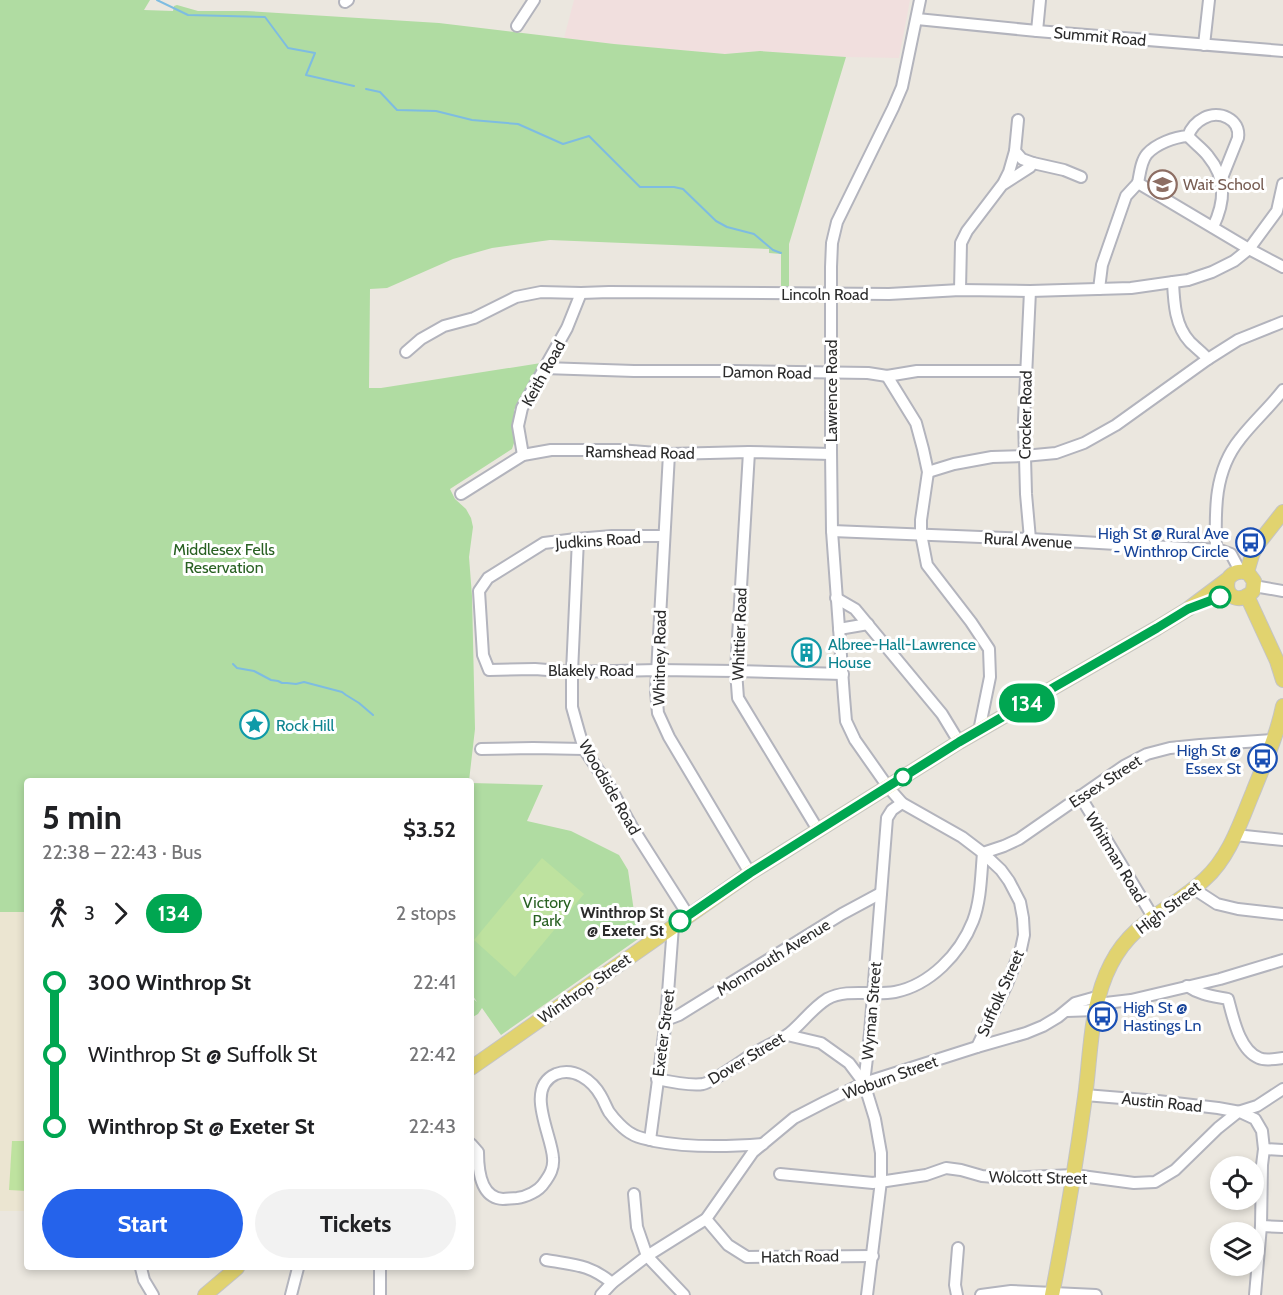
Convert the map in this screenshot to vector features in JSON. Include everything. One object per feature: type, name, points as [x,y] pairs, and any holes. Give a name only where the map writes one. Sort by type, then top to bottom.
[{"type":"main road","points":[[1251,591],[1239,598],[1229,595],[1227,588],[1283,512]]},
{"type":"main road","points":[[1236,575],[1252,577],[1251,591],[1262,630],[1277,660],[1283,680]]},
{"type":"main road","name":"Winthrop Street","points":[[474,1066],[750,873],[959,742],[1188,609],[1236,575]]},
{"type":"main road","name":"Winthrop Street","points":[[1188,609],[1229,595]]},
{"type":"main road","name":"High Street","points":[[1052,1294],[1074,1175],[1091,1041],[1104,980],[1118,951],[1128,938],[1139,927],[1194,890],[1218,865],[1235,835],[1274,740],[1283,706]]},
{"type":"main road","points":[[205,1295],[235,1270]]},
{"type":"street","points":[[517,26],[534,0]]},
{"type":"street","name":"Lawrence Road","points":[[888,787],[855,740],[846,721],[832,531],[832,243],[837,222],[902,87],[920,0]]},
{"type":"street","points":[[1037,31],[1040,0]]},
{"type":"street","points":[[1204,45],[1209,0]]},
{"type":"street","name":"Summit Road","points":[[917,19],[1283,51]]},
{"type":"street","points":[[1188,136],[1194,125],[1206,117],[1224,116],[1232,120],[1239,133],[1221,178]]},
{"type":"street","points":[[960,290],[962,243],[966,231],[1008,176],[1015,151],[1018,120]]},
{"type":"street","points":[[1099,289],[1102,265],[1126,196],[1138,183],[1141,168],[1148,154],[1156,147],[1179,137],[1188,136],[1209,156],[1221,178],[1221,205],[1213,227]]},
{"type":"street","points":[[1015,151],[1022,159],[1081,177]]},
{"type":"street","points":[[1002,185],[1033,163]]},
{"type":"street","points":[[1138,183],[1283,267]]},
{"type":"street","points":[[1250,249],[1280,211],[1283,183]]},
{"type":"street","name":"Lincoln Road","points":[[406,352],[421,339],[444,326],[474,318],[516,297],[541,292],[889,294],[960,290],[1030,291],[1131,288],[1188,280],[1234,261],[1250,249]]},
{"type":"street","points":[[1173,282],[1175,306],[1181,329],[1191,343],[1208,359]]},
{"type":"street","name":"Crocker Road","points":[[1030,291],[1024,456],[1030,539]]},
{"type":"street","name":"Keith Road","points":[[523,455],[518,426],[522,408],[567,328],[581,293]]},
{"type":"street","points":[[928,472],[954,464],[992,457],[1056,453],[1084,443],[1116,425],[1238,340],[1280,325]]},
{"type":"street","name":"Damon Road","points":[[544,369],[868,373],[887,376],[917,371],[1026,371]]},
{"type":"street","points":[[887,376],[916,423],[928,472],[921,520],[921,534],[927,564],[989,649],[990,677],[979,731]]},
{"type":"street","points":[[1236,575],[1233,556],[1220,550],[1216,499],[1219,482],[1224,466],[1240,438],[1283,390]]},
{"type":"street","name":"Ramshead Road","points":[[461,494],[523,455],[551,450],[831,454]]},
{"type":"street","name":"Whitney Road","points":[[669,453],[656,690],[658,712],[669,737],[750,873]]},
{"type":"street","name":"Whittier Road","points":[[749,453],[736,671],[738,698],[818,830]]},
{"type":"street","name":"Rural Avenue","points":[[832,531],[1220,550]]},
{"type":"street","name":"Judkins Road","points":[[487,665],[483,655],[479,591],[488,578],[544,543],[612,536],[664,536]]},
{"type":"street","name":"Woodside Road","points":[[578,539],[572,707],[584,749],[688,915]]},
{"type":"street","points":[[1251,591],[1283,591]]},
{"type":"street","points":[[836,598],[855,609],[868,624],[942,714],[959,742]]},
{"type":"street","points":[[839,629],[868,624]]},
{"type":"street","name":"Blakely Road","points":[[487,665],[489,670],[535,669],[572,672],[657,670],[843,674]]},
{"type":"street","name":"Essex Street","points":[[983,853],[1019,839],[1124,766],[1147,754],[1170,748],[1274,740]]},
{"type":"street","points":[[480,749],[584,749]]},
{"type":"street","name":"Suffolk Street","points":[[888,787],[902,803],[962,837],[983,853],[1001,870],[1020,902],[1024,934],[1021,948],[976,1047]]},
{"type":"street","name":"Whitman Road","points":[[1080,796],[1153,918]]},
{"type":"street","name":"Wyman Street","points":[[867,1295],[881,1181],[881,1153],[864,1083],[887,818],[892,810],[902,803]]},
{"type":"street","points":[[1235,835],[1283,840]]},
{"type":"street","name":"Dover Street","points":[[657,1079],[704,1084],[787,1035],[828,999],[844,994],[894,992],[916,986],[953,955],[973,920],[978,902],[983,853]]},
{"type":"street","points":[[1194,890],[1217,904],[1282,914]]},
{"type":"street","name":"Monmouth Avenue","points":[[666,1020],[679,1016],[842,914],[881,893]]},
{"type":"street","name":"Exeter Street","points":[[650,1140],[666,1020],[673,926]]},
{"type":"street","name":"Woburn Street","points":[[601,1295],[612,1283],[646,1256],[706,1219],[753,1152],[794,1118],[825,1102],[864,1083],[1026,1033],[1043,1026],[1075,1003],[1131,1000],[1220,979],[1283,960]]},
{"type":"street","points":[[1187,986],[1195,992],[1228,999],[1238,1034],[1248,1051],[1260,1059],[1283,1058]]},
{"type":"street","points":[[787,1035],[821,1043],[849,1063],[864,1083]]},
{"type":"street","points":[[474,1147],[478,1152],[478,1166],[482,1181],[489,1194],[501,1199],[523,1197],[542,1187],[551,1173],[554,1160],[540,1104],[543,1086],[553,1075],[565,1071],[588,1079],[600,1094],[609,1113],[633,1135],[678,1145],[764,1144]]},
{"type":"street","points":[[1238,1112],[1257,1106],[1283,1089]]},
{"type":"street","name":"Austin Road","points":[[1085,1095],[1158,1101],[1238,1112]]},
{"type":"street","points":[[1238,1112],[1255,1119],[1262,1131],[1264,1149],[1261,1222]]},
{"type":"street","name":"Wolcott Street","points":[[780,1174],[873,1183],[902,1180],[946,1168],[982,1176],[1007,1178],[1074,1175],[1134,1183],[1155,1182],[1175,1170],[1238,1112]]},
{"type":"street","points":[[732,1146],[744,1166]]},
{"type":"street","points":[[1264,1149],[1283,1150]]},
{"type":"street","points":[[634,1194],[637,1227],[646,1256],[684,1295]]},
{"type":"street","name":"Hatch Road","points":[[706,1219],[728,1245],[747,1257],[873,1256]]},
{"type":"street","points":[[1264,1226],[1283,1227]]},
{"type":"street","points":[[957,1295],[955,1285],[958,1248]]},
{"type":"street","points":[[546,1260],[585,1267],[612,1283]]},
{"type":"street","points":[[142,1270],[144,1280],[153,1295]]},
{"type":"street","points":[[291,1295],[297,1270]]},
{"type":"street","points":[[380,1270],[380,1295]]},
{"type":"street","points":[[1255,1295],[1257,1276]]},
{"type":"street","points":[[981,1295],[1011,1291],[1096,1295]]},
{"type":"shaded area","points":[[574,0],[910,0],[899,58],[760,51],[725,54],[564,38]]},
{"type":"shaded area","points":[[0,912],[24,912],[24,1211],[0,1211]]},
{"type":"green space","name":"Middlesex Fells Reservation","points":[[0,0],[150,0],[144,10],[173,11],[174,6],[177,5],[198,11],[246,11],[439,23],[614,44],[725,54],[760,51],[846,57],[789,244],[789,288],[781,288],[781,254],[769,253],[769,249],[550,240],[492,248],[453,259],[387,288],[370,289],[369,388],[541,363],[514,410],[512,449],[450,489],[455,499],[466,509],[473,527],[469,557],[475,729],[469,778],[24,778],[24,912],[0,912]]},
{"type":"green space","name":"Victory Park","points":[[474,783],[543,785],[527,821],[571,831],[619,855],[628,870],[638,939],[501,1035],[482,1008],[474,1016],[474,1000],[477,1002],[474,998]]},
{"type":"green space","points":[[542,858],[584,894],[515,977],[474,940]]},
{"type":"green space","points":[[12,1141],[24,1141],[24,1191],[9,1190]]},
{"type":"waterway","points":[[157,0],[188,15],[265,17],[288,48],[315,53],[306,75],[354,86]]},
{"type":"waterway","points":[[366,89],[380,92],[397,110],[436,111],[472,120],[518,124],[563,144],[589,136],[640,187],[683,189],[716,221],[727,227],[754,234],[773,250],[781,253]]},
{"type":"waterway","points":[[233,664],[237,668],[254,671],[282,683],[304,682],[342,692],[373,715]]},
{"type":"bus line","name":"134","points":[[680,921],[750,873],[959,742],[1188,609],[1220,597]]},
{"type":"place","name":"Wait School","points":[[1162,184]]},
{"type":"place","name":"High St @ Rural Ave - Winthrop Circle","points":[[1250,542]]},
{"type":"place","name":"Albree-Hall-Lawrence House","points":[[807,653]]},
{"type":"place","name":"Rock Hill","points":[[255,725]]},
{"type":"place","name":"High St @ Essex St","points":[[1262,759]]},
{"type":"place","name":"Winthrop St @ Exeter St","points":[[680,921]]},
{"type":"place","name":"High St @ Hastings Ln","points":[[1102,1016]]}]
